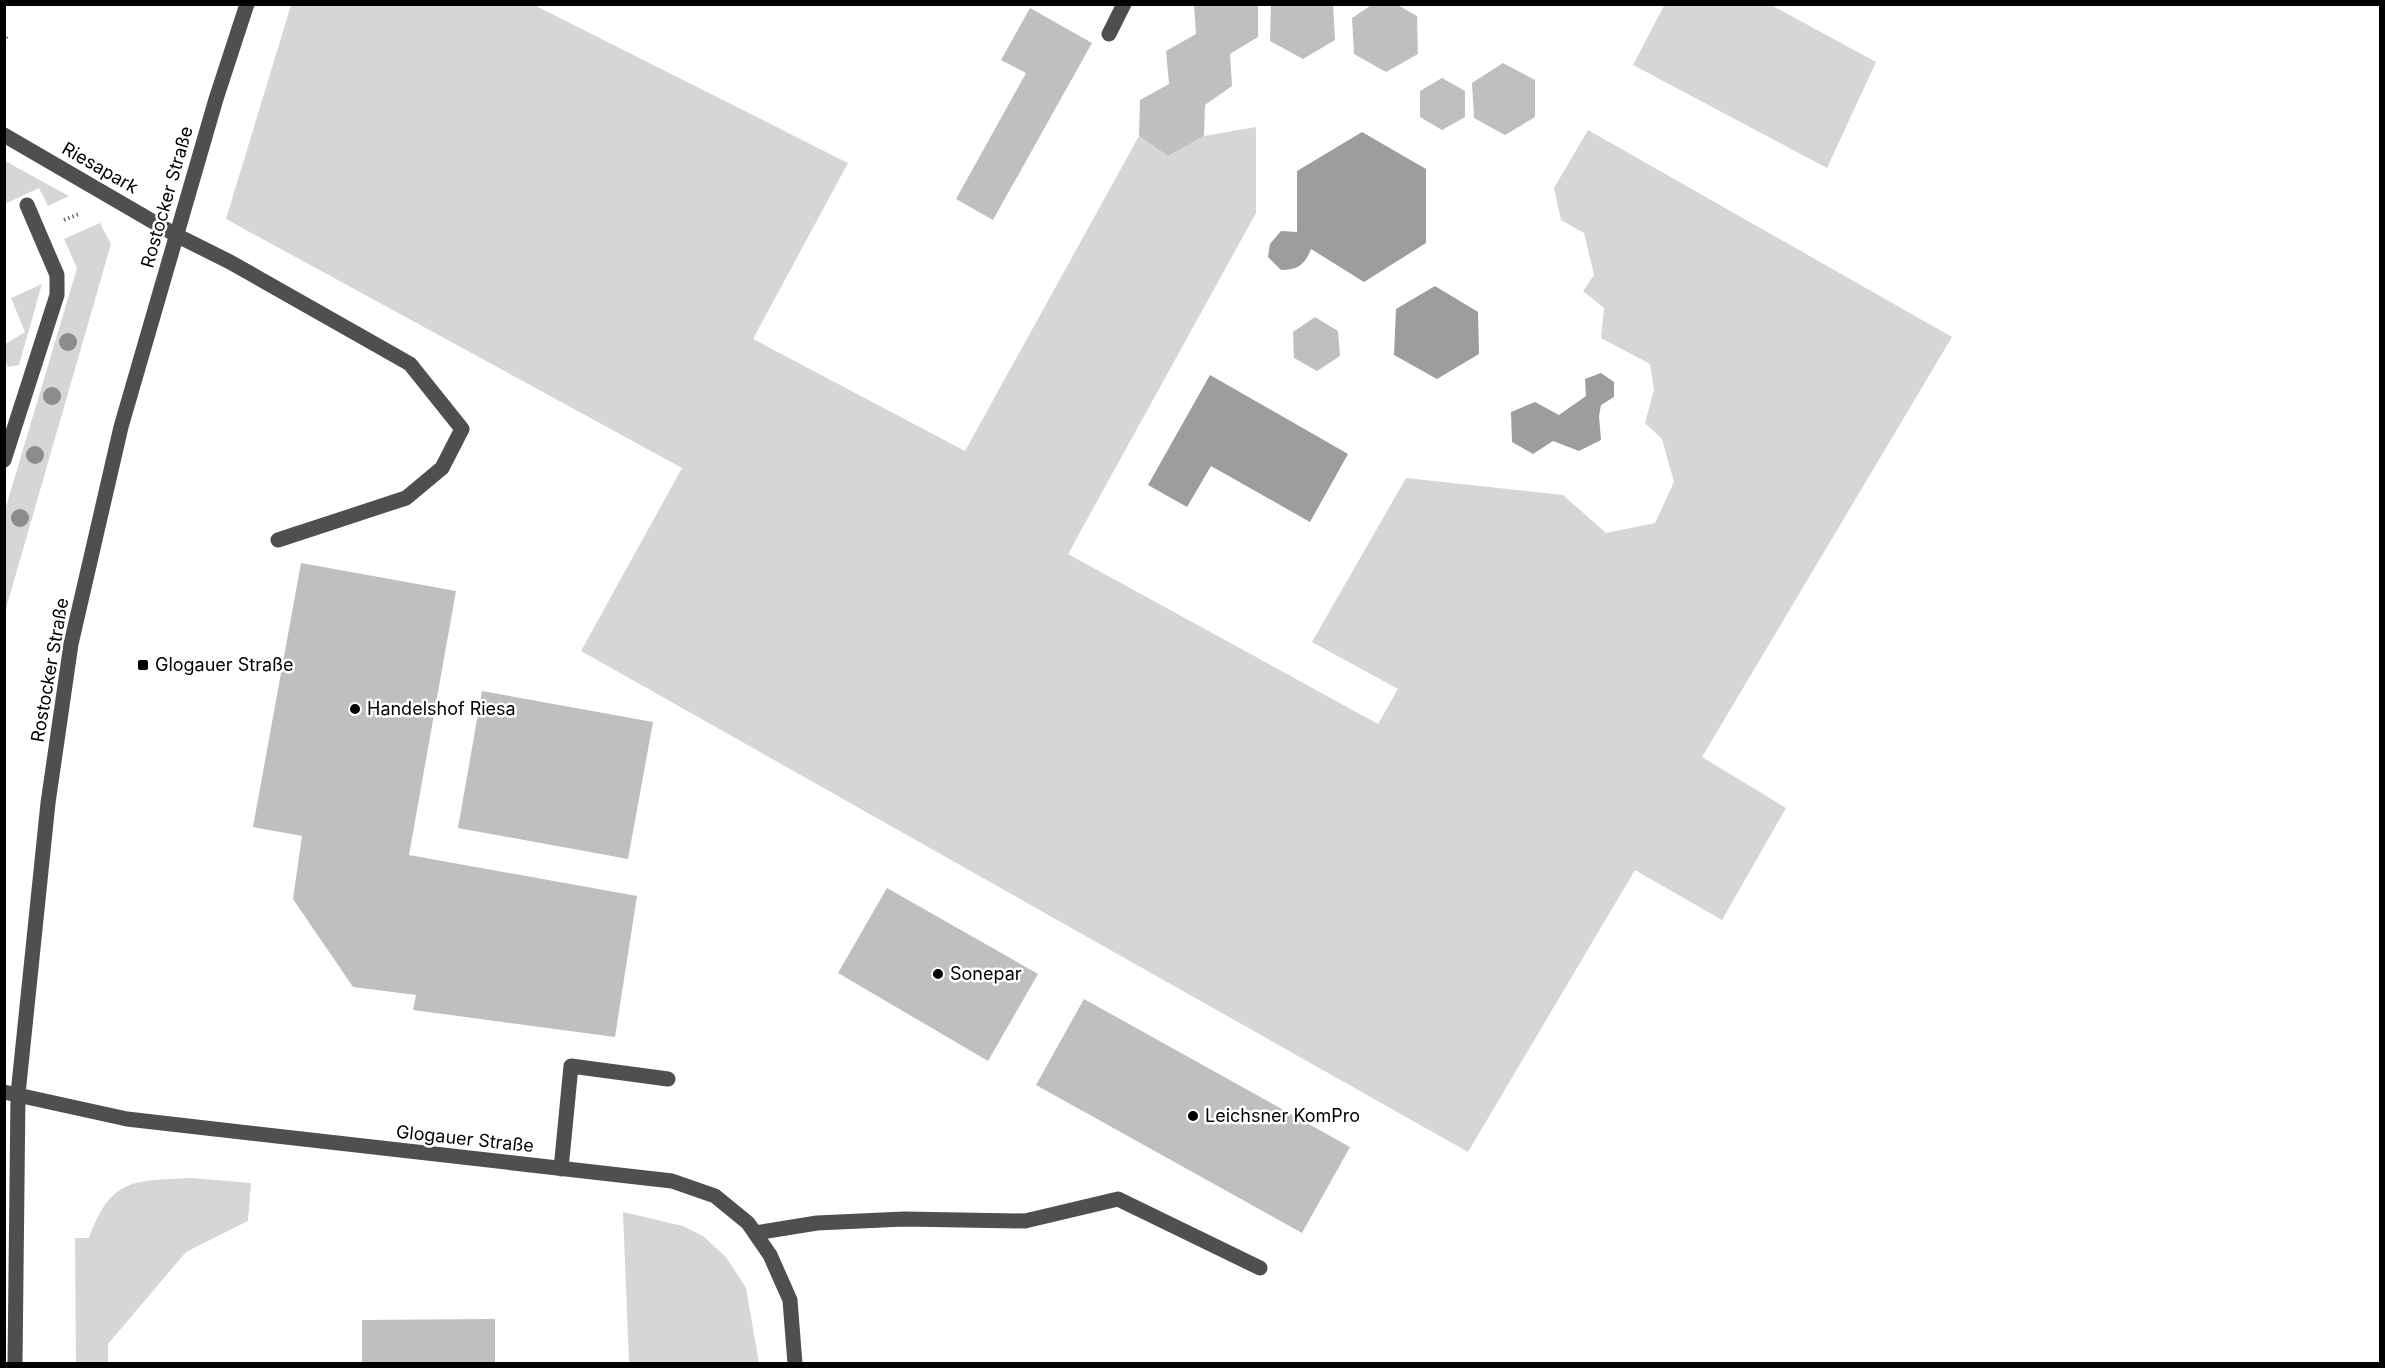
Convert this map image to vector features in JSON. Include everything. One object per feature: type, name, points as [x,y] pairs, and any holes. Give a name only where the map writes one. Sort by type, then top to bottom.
[{"type":"street","name":"Rostocker Straße","points":[[15,1364],[11,1093],[71,644],[122,427],[216,99],[247,4]]},
{"type":"street","points":[[1109,34],[1124,4]]},
{"type":"street","name":"Riesapark","points":[[4,135],[176,235],[230,262],[410,364],[462,429],[442,468],[406,498],[279,540]]},
{"type":"street","points":[[4,460],[57,295],[57,275],[27,205]]},
{"type":"street","points":[[561,1169],[571,1066],[668,1079]]},
{"type":"street","name":"Glogauer Straße","points":[[11,1093],[127,1119],[672,1181],[715,1196],[748,1223],[770,1255],[790,1300],[795,1364]]},
{"type":"street","points":[[755,1233],[817,1223],[904,1220],[1025,1221],[1118,1199],[1260,1268]]},
{"type":"path","points":[[4,42],[8,34]]},
{"type":"path","points":[[39,231],[89,210],[103,192]]},
{"type":"shaded area","points":[[1665,4],[1771,5],[1876,62],[1827,168],[1633,65]]},
{"type":"shaded area","points":[[291,5],[534,5],[848,163],[753,339],[965,451],[1139,136],[1168,156],[1204,136],[1256,127],[1256,213],[1068,554],[1378,724],[1398,689],[1312,642],[1406,478],[1563,495],[1606,533],[1655,523],[1674,482],[1662,439],[1645,423],[1654,390],[1650,364],[1601,338],[1604,308],[1583,291],[1594,275],[1584,233],[1561,220],[1554,188],[1588,130],[1952,337],[1702,757],[1786,808],[1722,920],[1635,870],[1468,1152],[581,651],[682,468],[226,219]]},
{"type":"shaded area","points":[[1362,132],[1426,169],[1426,243],[1364,282],[1311,249],[1300,265],[1292,269],[1281,270],[1268,257],[1270,244],[1281,231],[1297,232],[1297,171]]},
{"type":"shaded area","points":[[5,161],[69,196],[48,206],[39,188],[5,204]]},
{"type":"shaded area","points":[[100,223],[111,244],[5,612],[5,510],[77,268],[64,239]]},
{"type":"shaded area","points":[[42,284],[19,365],[8,367],[5,360],[5,344],[25,332],[11,298]]},
{"type":"shaded area","points":[[1435,286],[1478,312],[1479,354],[1437,379],[1394,355],[1396,309]]},
{"type":"shaded area","points":[[1601,373],[1614,382],[1614,397],[1601,405],[1599,416],[1601,440],[1579,451],[1553,441],[1533,454],[1512,442],[1511,412],[1535,402],[1559,415],[1586,396],[1585,379]]},
{"type":"shaded area","points":[[1210,375],[1348,454],[1310,522],[1211,466],[1187,507],[1148,485]]},
{"type":"shaded area","points":[[191,1178],[251,1183],[248,1221],[186,1252],[108,1344],[108,1363],[76,1363],[75,1238],[89,1238],[106,1203],[127,1186],[154,1180]]},
{"type":"shaded area","points":[[623,1212],[683,1226],[703,1236],[726,1257],[746,1288],[759,1363],[629,1363]]},
{"type":"building","points":[[1194,4],[1258,4],[1258,37],[1230,54],[1232,86],[1205,105],[1204,136],[1168,156],[1139,136],[1140,100],[1169,84],[1166,51],[1196,34]]},
{"type":"building","points":[[1271,4],[1333,4],[1335,40],[1303,59],[1270,41]]},
{"type":"building","points":[[1373,4],[1396,4],[1417,16],[1418,54],[1386,72],[1354,54],[1352,18]]},
{"type":"building","points":[[1030,8],[1092,43],[993,220],[956,199],[1026,73],[1001,60]]},
{"type":"building","points":[[1503,63],[1535,80],[1535,117],[1505,135],[1474,118],[1472,83]]},
{"type":"building","points":[[1442,78],[1465,91],[1465,117],[1442,130],[1420,117],[1420,91]]},
{"type":"building","points":[[1315,317],[1338,331],[1340,356],[1317,371],[1294,358],[1293,332]]},
{"type":"building","name":"Handelshof Riesa","points":[[301,563],[456,591],[409,855],[637,896],[615,1037],[413,1010],[416,995],[353,987],[293,899],[302,836],[253,827]]},
{"type":"building","points":[[482,691],[653,722],[628,859],[458,828]]},
{"type":"building","name":"Sonepar","points":[[887,888],[1038,974],[988,1061],[838,973]]},
{"type":"building","name":"Leichsner KomPro","points":[[1084,999],[1350,1147],[1302,1233],[1036,1085]]},
{"type":"building","points":[[495,1319],[495,1364],[362,1364],[362,1320]]},
{"type":"place","name":"Glogauer Straße","points":[[143,665]]},
{"type":"place","name":"Handelshof Riesa","points":[[355,709]]},
{"type":"place","name":"Sonepar","points":[[938,974]]},
{"type":"place","name":"Leichsner KomPro","points":[[1193,1116]]}]
